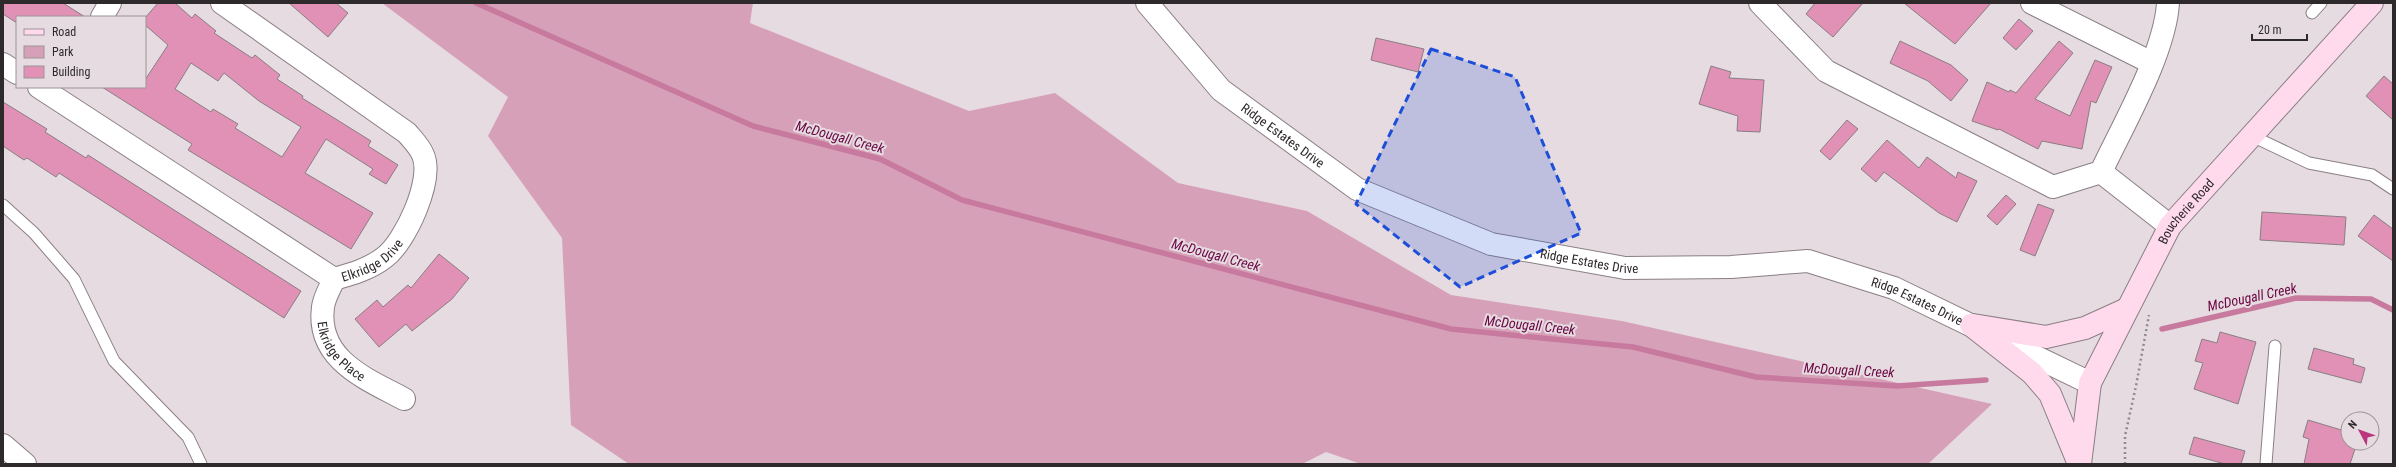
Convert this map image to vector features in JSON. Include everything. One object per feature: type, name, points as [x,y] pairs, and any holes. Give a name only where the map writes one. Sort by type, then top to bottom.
[{"type":"main road","name":"Boucherie Road","points":[[2079,464],[2090,383],[2170,226],[2372,3]]},
{"type":"main road","points":[[1971,325],[2046,338],[2085,328],[2127,309]]},
{"type":"main road","points":[[1971,325],[2032,373],[2050,394],[2079,464]]},
{"type":"street","points":[[103,16],[110,3]]},
{"type":"street","name":"Elkridge Drive","points":[[50,90],[334,279],[360,272],[386,257],[406,231],[424,188],[424,156],[407,133],[222,3]]},
{"type":"street","name":"Ridge Estates Drive","points":[[1147,3],[1221,90],[1357,189],[1491,244],[1625,268],[1731,267],[1808,261],[1894,288],[2090,383]]},
{"type":"street","points":[[1760,3],[1826,71],[2053,187],[2101,172],[2152,63],[2167,22],[2168,3]]},
{"type":"street","points":[[2032,3],[2152,63]]},
{"type":"street","points":[[3,64],[16,72]]},
{"type":"street","points":[[2101,172],[2170,226]]},
{"type":"street","name":"Elkridge Place","points":[[334,279],[323,307],[322,329],[333,350],[348,369],[404,399]]},
{"type":"street","points":[[3,445],[25,464]]},
{"type":"lane","points":[[2312,13],[2321,3]]},
{"type":"lane","points":[[2252,136],[2309,164],[2372,174],[2393,188]]},
{"type":"lane","points":[[3,205],[34,233],[74,279],[114,361],[188,437],[201,464]]},
{"type":"lane","points":[[2266,464],[2275,346]]},
{"type":"path","points":[[2125,464],[2125,436],[2136,386],[2149,312]]},
{"type":"highlighted area","points":[[1431,49],[1515,77],[1581,233],[1460,287],[1356,204]]},
{"type":"green space","points":[[382,3],[753,3],[750,23],[969,111],[1055,93],[1178,183],[1307,211],[1451,295],[1622,321],[1992,404],[1928,464],[1361,464],[1326,452],[1302,464],[629,464],[571,425],[562,238],[488,136],[508,97]]},
{"type":"building","points":[[3,3],[63,3],[83,16],[16,16],[16,22],[3,14]]},
{"type":"building","points":[[158,3],[175,3],[192,18],[195,14],[216,31],[214,33],[252,58],[255,55],[280,75],[277,79],[303,96],[302,98],[371,141],[368,146],[398,165],[386,184],[369,174],[373,169],[326,139],[305,173],[373,213],[351,249],[188,150],[192,144],[104,88],[146,88],[146,78],[168,45],[146,26],[146,17]],"holes":[[[191,63],[218,81],[224,73],[259,101],[301,127],[282,157],[235,128],[238,124],[213,109],[211,112],[175,89]]]},
{"type":"building","points":[[289,3],[336,3],[348,13],[328,37]]},
{"type":"building","points":[[1815,3],[1863,3],[1833,37],[1806,14]]},
{"type":"building","points":[[1904,3],[1991,3],[1955,44]]},
{"type":"building","points":[[2019,19],[2033,31],[2016,50],[2003,38]]},
{"type":"building","points":[[1376,38],[1424,49],[1418,72],[1371,60]]},
{"type":"building","points":[[1900,41],[1951,65],[1968,80],[1951,101],[1928,81],[1890,63]]},
{"type":"building","points":[[2059,41],[2073,53],[2035,99],[2070,116],[2095,60],[2112,67],[2096,103],[2091,101],[2082,149],[2042,141],[2038,149],[1999,129],[1998,130],[1972,121],[1987,82],[2009,92],[2010,90],[2016,93]]},
{"type":"building","points":[[1711,66],[1731,72],[1729,78],[1764,80],[1760,132],[1737,131],[1738,116],[1699,104]]},
{"type":"building","points":[[2384,76],[2393,84],[2393,120],[2366,96]]},
{"type":"building","points":[[3,102],[47,129],[45,132],[86,158],[88,155],[301,291],[284,318],[59,173],[56,177],[27,158],[24,160],[3,146]]},
{"type":"building","points":[[1847,120],[1858,129],[1830,160],[1820,151]]},
{"type":"building","points":[[1887,140],[1919,168],[1927,157],[1956,178],[1958,172],[1977,181],[1957,222],[1939,213],[1884,172],[1876,182],[1861,169]]},
{"type":"building","points":[[2006,195],[2016,204],[1997,225],[1987,216]]},
{"type":"building","points":[[2038,204],[2054,210],[2035,256],[2020,250]]},
{"type":"building","points":[[2262,212],[2346,217],[2344,245],[2260,240]]},
{"type":"building","points":[[2374,215],[2393,229],[2393,261],[2358,236]]},
{"type":"building","points":[[439,254],[469,278],[452,299],[412,331],[406,324],[379,347],[355,319],[377,300],[383,307],[408,285],[411,288]]},
{"type":"building","points":[[2220,332],[2256,342],[2238,404],[2194,389],[2203,363],[2195,361],[2202,339],[2217,343]]},
{"type":"building","points":[[2314,348],[2354,359],[2353,364],[2365,368],[2361,383],[2308,369]]},
{"type":"building","points":[[2308,420],[2340,430],[2340,451],[2354,451],[2350,464],[2304,464],[2309,439],[2303,437]]},
{"type":"building","points":[[2194,437],[2245,451],[2241,464],[2225,464],[2189,454]]},
{"type":"waterway","name":"McDougall Creek","points":[[476,3],[753,126],[880,159],[962,200],[1451,329],[1633,347],[1756,377],[1897,386],[1986,380]]},
{"type":"waterway","name":"McDougall Creek","points":[[2162,329],[2296,298],[2371,299],[2393,310]]}]
